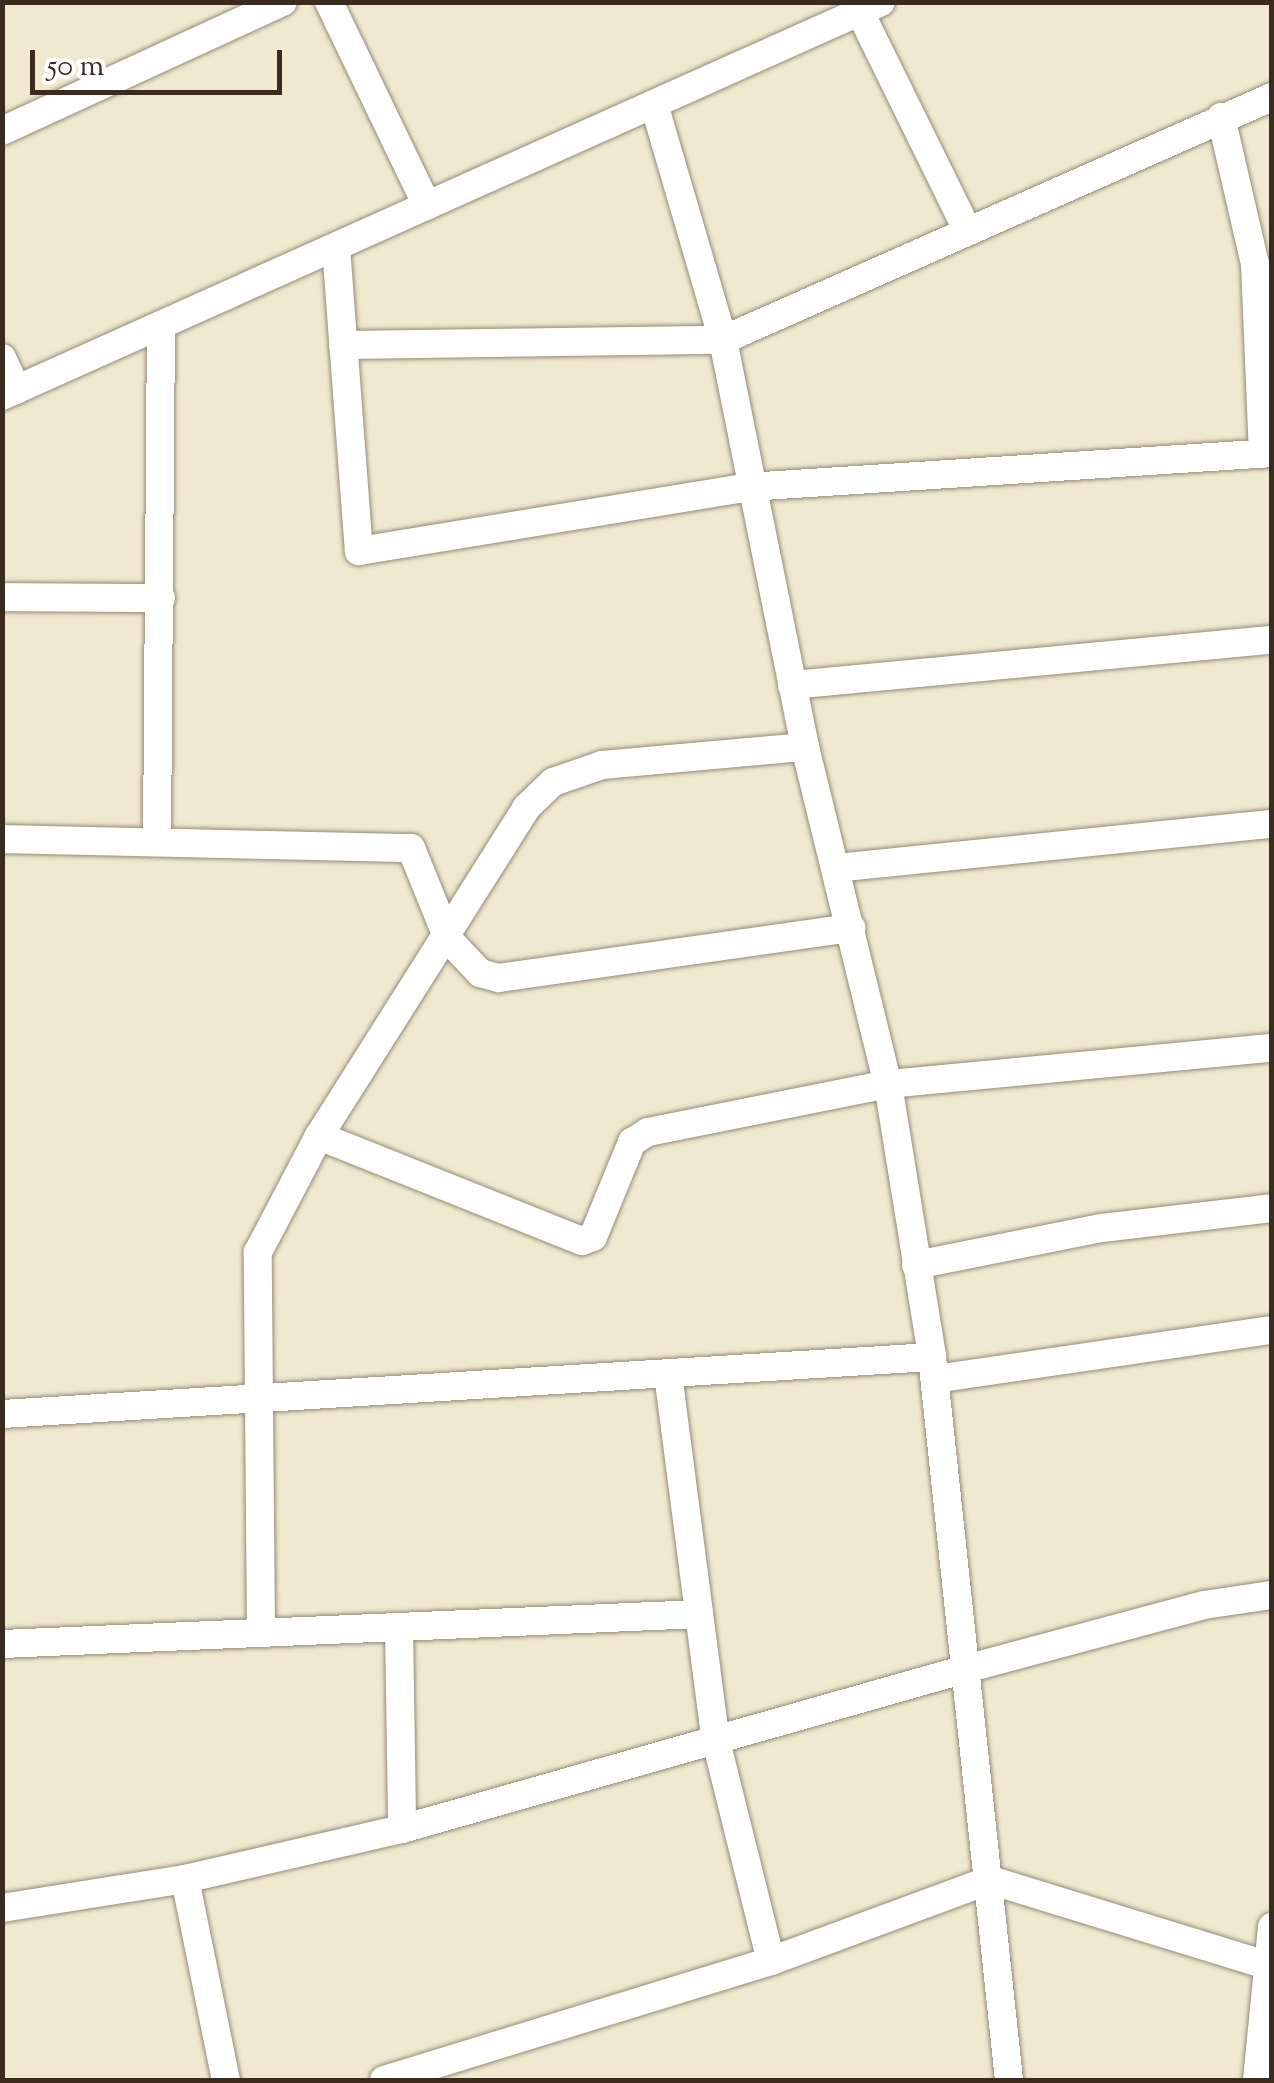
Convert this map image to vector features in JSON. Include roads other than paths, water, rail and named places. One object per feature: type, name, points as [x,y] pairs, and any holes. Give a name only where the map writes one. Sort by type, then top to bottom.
[{"type":"street","points":[[2,131],[283,2]]},
{"type":"street","points":[[329,2],[426,206]]},
{"type":"street","points":[[2,358],[10,393],[865,6],[966,230]]},
{"type":"street","points":[[343,345],[723,340],[1272,96]]},
{"type":"street","points":[[654,104],[723,340],[748,487],[805,747],[888,1084],[934,1368],[969,1668],[1009,2080]]},
{"type":"street","points":[[336,246],[359,551],[748,487],[1267,454],[1263,264],[1221,116]]},
{"type":"street","points":[[157,841],[161,325]]},
{"type":"street","points":[[2,597],[161,598]]},
{"type":"street","points":[[792,685],[1272,640]]},
{"type":"street","points":[[262,1632],[258,1252],[319,1136],[448,939],[526,808],[577,769],[805,747]]},
{"type":"street","points":[[836,868],[1272,824]]},
{"type":"street","points":[[2,839],[411,848],[448,939],[480,973],[499,978],[851,928]]},
{"type":"street","points":[[319,1136],[582,1241],[594,1237],[632,1142],[648,1132],[888,1084],[1272,1048]]},
{"type":"street","points":[[916,1265],[1102,1228],[1272,1208]]},
{"type":"street","points":[[2,1414],[668,1374],[934,1368],[1272,1330]]},
{"type":"street","points":[[668,1374],[715,1737],[772,1962]]},
{"type":"street","points":[[2,1908],[185,1880],[402,1829],[715,1737],[969,1668],[1204,1605],[1272,1594]]},
{"type":"street","points":[[2,1644],[699,1614]]},
{"type":"street","points":[[399,1627],[402,1829]]},
{"type":"street","points":[[185,1880],[226,2080]]},
{"type":"street","points":[[384,2080],[446,2072],[772,1962],[990,1880],[1268,1966]]},
{"type":"street","points":[[1257,2080],[1272,1927]]}]
